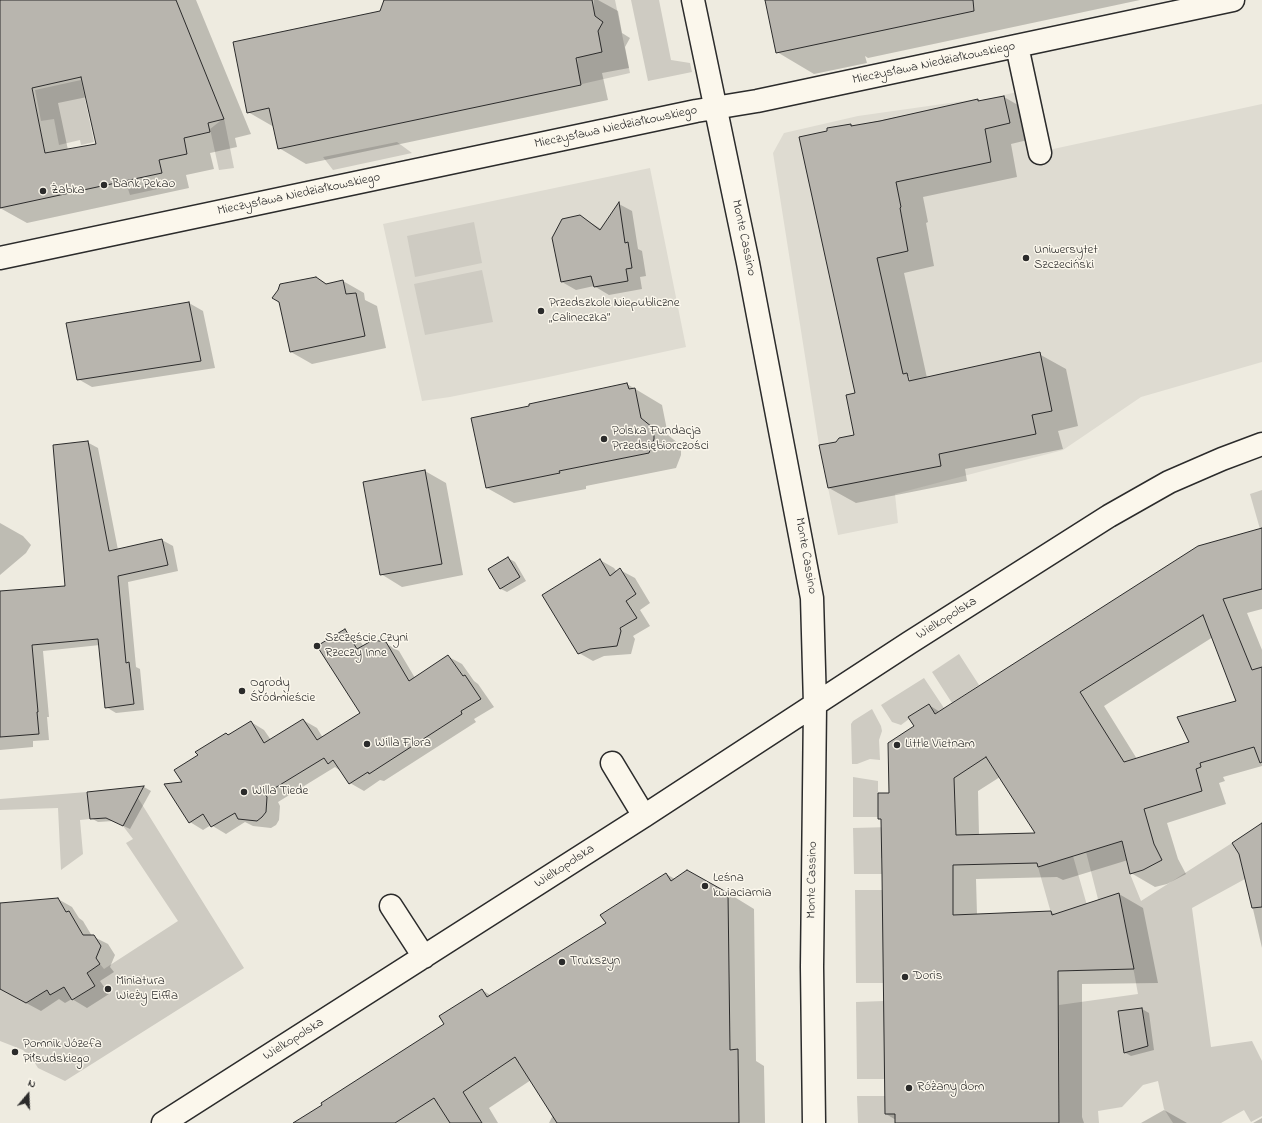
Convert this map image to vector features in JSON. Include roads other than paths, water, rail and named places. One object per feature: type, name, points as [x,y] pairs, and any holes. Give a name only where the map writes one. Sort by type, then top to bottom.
[{"type":"street","name":"Monte Cassino","points":[[693,0],[748,263],[810,582],[814,619],[815,705],[812,967],[814,1123]]},
{"type":"street","name":"Mieczysława Niedziałkowskiego","points":[[0,258],[1233,0]]},
{"type":"street","points":[[1017,46],[1040,153]]},
{"type":"street","name":"Wielkopolska","points":[[163,1123],[644,816],[1109,516],[1169,482],[1262,444]]},
{"type":"street","points":[[612,763],[644,816]]},
{"type":"street","points":[[391,906],[424,957]]},
{"type":"place","name":"Bank Pekao","points":[[104,185]]},
{"type":"place","name":"Żabka","points":[[43,191]]},
{"type":"place","name":"Uniwersytet Szczeciński","points":[[1026,258]]},
{"type":"place","name":"Przedszkole Niepubliczne „Calineczka”","points":[[541,311]]},
{"type":"place","name":"Polska Fundacja Przedsiębiorczości","points":[[604,439]]},
{"type":"place","name":"Szczęście Czyni Rzeczy Inne","points":[[317,646]]},
{"type":"place","name":"Ogrody Śródmieście","points":[[242,691]]},
{"type":"place","name":"Willa Flora","points":[[367,744]]},
{"type":"place","name":"Little Vietnam","points":[[897,745]]},
{"type":"place","name":"Willa Tiede","points":[[244,792]]},
{"type":"place","name":"Leśna kwiaciarnia","points":[[705,886]]},
{"type":"place","name":"Trukszyn","points":[[562,962]]},
{"type":"place","name":"Doris","points":[[905,977]]},
{"type":"place","name":"Miniatura Wieży Eiffla","points":[[108,989]]},
{"type":"place","name":"Pomnik Józefa Piłsudskiego","points":[[15,1052]]},
{"type":"place","name":"Różany dom","points":[[909,1088]]}]
